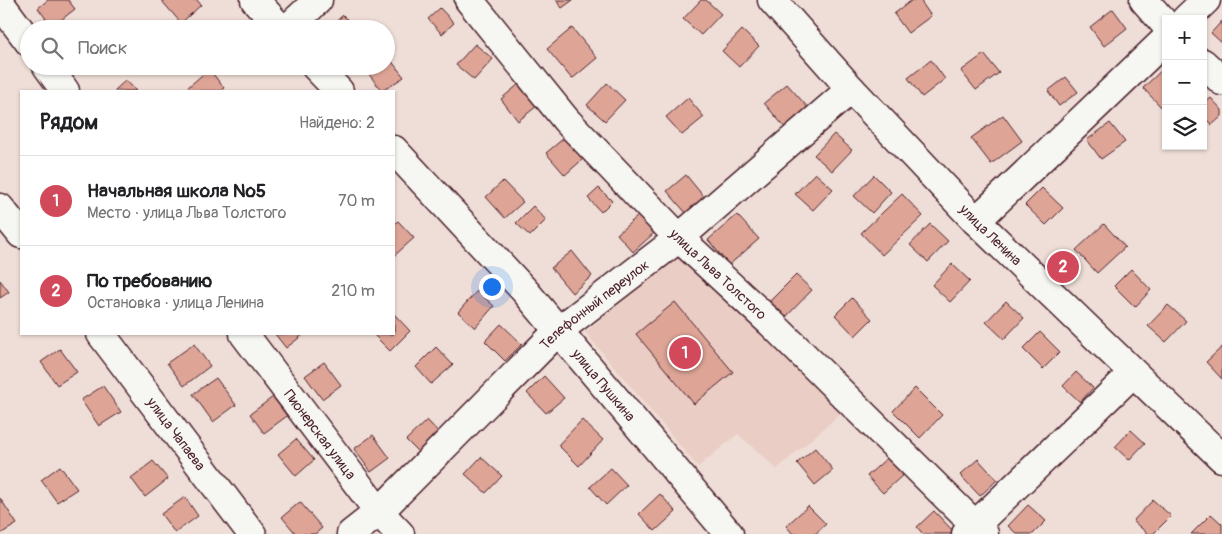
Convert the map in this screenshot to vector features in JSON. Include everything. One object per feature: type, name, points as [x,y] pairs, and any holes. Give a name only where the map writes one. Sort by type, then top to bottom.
[{"type":"street","points":[[255,0],[273,20]]},
{"type":"street","points":[[297,20],[318,0]]},
{"type":"street","name":"улица Льва Толстого","points":[[469,0],[566,120],[679,238],[771,323],[975,531]]},
{"type":"street","name":"улица Ленина","points":[[772,0],[851,90],[976,221],[1222,458]]},
{"type":"street","points":[[1144,0],[1162,20]]},
{"type":"street","points":[[1190,15],[1206,0]]},
{"type":"street","points":[[0,3],[20,30]]},
{"type":"street","points":[[976,221],[1162,43]]},
{"type":"street","points":[[1207,67],[1222,81]]},
{"type":"street","points":[[53,75],[64,90]]},
{"type":"street","points":[[324,75],[338,90]]},
{"type":"street","name":"Телефонный переулок","points":[[351,534],[379,512],[558,331],[679,238],[851,90]]},
{"type":"street","name":"улица Пушкина","points":[[395,151],[525,291],[729,534]]},
{"type":"street","points":[[0,208],[20,233]]},
{"type":"street","name":"улица Чапаева","points":[[102,335],[252,534]]},
{"type":"street","name":"Пионерская улица","points":[[245,335],[379,512],[400,534]]},
{"type":"street","points":[[975,531],[1133,373]]},
{"type":"shaded area","points":[[685,251],[846,409],[777,469],[738,434],[698,467],[585,332]]},
{"type":"building","points":[[48,0],[68,0],[75,9],[61,20],[47,20],[38,8]]},
{"type":"building","points":[[161,0],[197,0],[201,5],[184,20],[178,20]]},
{"type":"building","points":[[556,0],[573,0],[562,8]]},
{"type":"building","points":[[701,0],[706,0],[721,14],[701,35],[683,19]]},
{"type":"building","points":[[912,0],[920,0],[931,16],[908,33],[894,14]]},
{"type":"building","points":[[440,8],[454,23],[442,34],[428,19]]},
{"type":"building","points":[[1113,9],[1127,28],[1104,46],[1090,27]]},
{"type":"building","points":[[343,15],[348,20],[338,20]]},
{"type":"building","points":[[1222,21],[1222,43],[1211,33]]},
{"type":"building","points":[[572,28],[597,58],[572,79],[547,49]]},
{"type":"building","points":[[742,30],[759,46],[739,67],[722,51]]},
{"type":"building","points":[[475,44],[493,59],[474,80],[456,65]]},
{"type":"building","points":[[984,54],[999,73],[976,90],[961,71]]},
{"type":"building","points":[[931,60],[945,79],[922,97],[908,78]]},
{"type":"building","points":[[395,66],[404,77],[381,90],[369,75],[395,75]]},
{"type":"building","points":[[1162,70],[1162,108],[1143,88]]},
{"type":"building","points":[[202,75],[214,75],[224,88],[221,90],[189,90],[187,88]]},
{"type":"building","points":[[1066,77],[1078,92],[1059,106],[1048,91]]},
{"type":"building","points":[[126,80],[135,90],[115,90]]},
{"type":"building","points":[[607,83],[625,100],[605,121],[587,105]]},
{"type":"building","points":[[519,84],[537,106],[518,121],[501,99]]},
{"type":"building","points":[[787,84],[811,111],[788,131],[764,103]]},
{"type":"building","points":[[688,98],[704,117],[682,135],[666,117]]},
{"type":"building","points":[[1211,98],[1222,110],[1222,116],[1212,125],[1207,120],[1207,102]]},
{"type":"building","points":[[1003,115],[1022,141],[991,164],[971,138]]},
{"type":"building","points":[[1110,123],[1125,142],[1101,159],[1087,140]]},
{"type":"building","points":[[834,134],[852,150],[832,171],[814,155]]},
{"type":"building","points":[[564,138],[583,159],[565,175],[546,153]]},
{"type":"building","points":[[815,173],[833,189],[813,210],[795,194]]},
{"type":"building","points":[[686,175],[704,197],[686,213],[667,191]]},
{"type":"building","points":[[874,175],[891,192],[872,213],[854,196]]},
{"type":"building","points":[[503,181],[523,202],[505,218],[486,197]]},
{"type":"building","points":[[599,188],[612,201],[601,212],[588,198]]},
{"type":"building","points":[[1042,188],[1063,208],[1046,225],[1025,205]]},
{"type":"building","points":[[902,194],[923,216],[882,255],[861,233]]},
{"type":"building","points":[[533,206],[546,220],[530,236],[516,223]]},
{"type":"building","points":[[737,215],[759,239],[729,265],[708,240]]},
{"type":"building","points":[[638,216],[654,233],[633,252],[617,234]]},
{"type":"building","points":[[398,221],[414,238],[395,255],[395,223]]},
{"type":"building","points":[[930,224],[948,241],[928,262],[910,245]]},
{"type":"building","points":[[1104,224],[1125,247],[1097,273],[1076,250]]},
{"type":"building","points":[[572,251],[592,276],[572,293],[551,268]]},
{"type":"building","points":[[952,264],[970,281],[950,302],[932,285]]},
{"type":"building","points":[[1131,269],[1151,290],[1135,307],[1114,286]]},
{"type":"building","points":[[796,275],[812,290],[785,318],[769,302]]},
{"type":"building","points":[[0,280],[9,292],[0,298]]},
{"type":"building","points":[[477,291],[494,306],[475,328],[458,312]]},
{"type":"building","points":[[852,298],[872,319],[855,336],[835,315]]},
{"type":"building","points":[[1006,301],[1024,318],[1004,339],[986,322]]},
{"type":"building","points":[[675,302],[733,372],[694,404],[636,334]]},
{"type":"building","points":[[1168,305],[1186,321],[1166,342],[1148,326]]},
{"type":"building","points":[[395,315],[410,331],[390,351],[374,335],[395,335]]},
{"type":"building","points":[[501,324],[522,344],[505,361],[485,341]]},
{"type":"building","points":[[1040,332],[1060,352],[1043,369],[1023,349]]},
{"type":"building","points":[[276,335],[303,335],[286,348]]},
{"type":"building","points":[[194,344],[210,366],[184,386],[167,363]]},
{"type":"building","points":[[436,347],[453,365],[431,384],[416,367]]},
{"type":"building","points":[[1222,347],[1222,379],[1206,362]]},
{"type":"building","points":[[60,349],[77,372],[57,385],[41,362]]},
{"type":"building","points":[[324,362],[341,385],[322,399],[305,376]]},
{"type":"building","points":[[1076,372],[1093,388],[1080,402],[1063,386]]},
{"type":"building","points":[[544,376],[564,398],[546,413],[527,393]]},
{"type":"building","points":[[216,378],[236,405],[213,422],[193,394]]},
{"type":"building","points":[[103,386],[121,412],[99,426],[81,400]]},
{"type":"building","points":[[915,388],[942,415],[920,438],[893,411]]},
{"type":"building","points":[[273,397],[287,416],[264,433],[250,414]]},
{"type":"building","points":[[427,420],[443,437],[423,457],[406,440]]},
{"type":"building","points":[[582,420],[603,440],[579,466],[558,445]]},
{"type":"building","points":[[1131,430],[1145,443],[1129,460],[1115,447]]},
{"type":"building","points":[[373,435],[390,458],[371,472],[354,449]]},
{"type":"building","points":[[296,439],[314,460],[296,476],[278,454]]},
{"type":"building","points":[[815,448],[833,470],[815,485],[797,463]]},
{"type":"building","points":[[481,457],[502,476],[486,493],[465,474]]},
{"type":"building","points":[[888,457],[904,474],[883,493],[867,476]]},
{"type":"building","points":[[978,459],[997,480],[980,496],[960,475]]},
{"type":"building","points":[[153,461],[168,479],[145,497],[131,478]]},
{"type":"building","points":[[60,466],[77,489],[57,502],[41,480]]},
{"type":"building","points":[[611,468],[627,485],[606,505],[590,487]]},
{"type":"building","points":[[660,494],[676,512],[655,531],[639,514]]},
{"type":"building","points":[[185,497],[198,516],[175,533],[161,514]]},
{"type":"building","points":[[0,498],[17,524],[0,534]]},
{"type":"building","points":[[1153,500],[1171,516],[1153,534],[1148,534],[1133,521]]},
{"type":"building","points":[[300,502],[322,528],[315,534],[296,534],[282,517]]},
{"type":"building","points":[[1028,505],[1046,521],[1033,534],[1017,534],[1008,526]]},
{"type":"building","points":[[808,506],[826,524],[815,534],[793,534],[786,526]]},
{"type":"building","points":[[934,511],[954,532],[951,534],[923,534],[917,527]]},
{"type":"building","points":[[1211,514],[1222,524],[1222,534],[1191,534]]},
{"type":"place","name":"По требованию","points":[[1063,267]]},
{"type":"place","name":"Начальная школа №5","points":[[685,353]]}]
